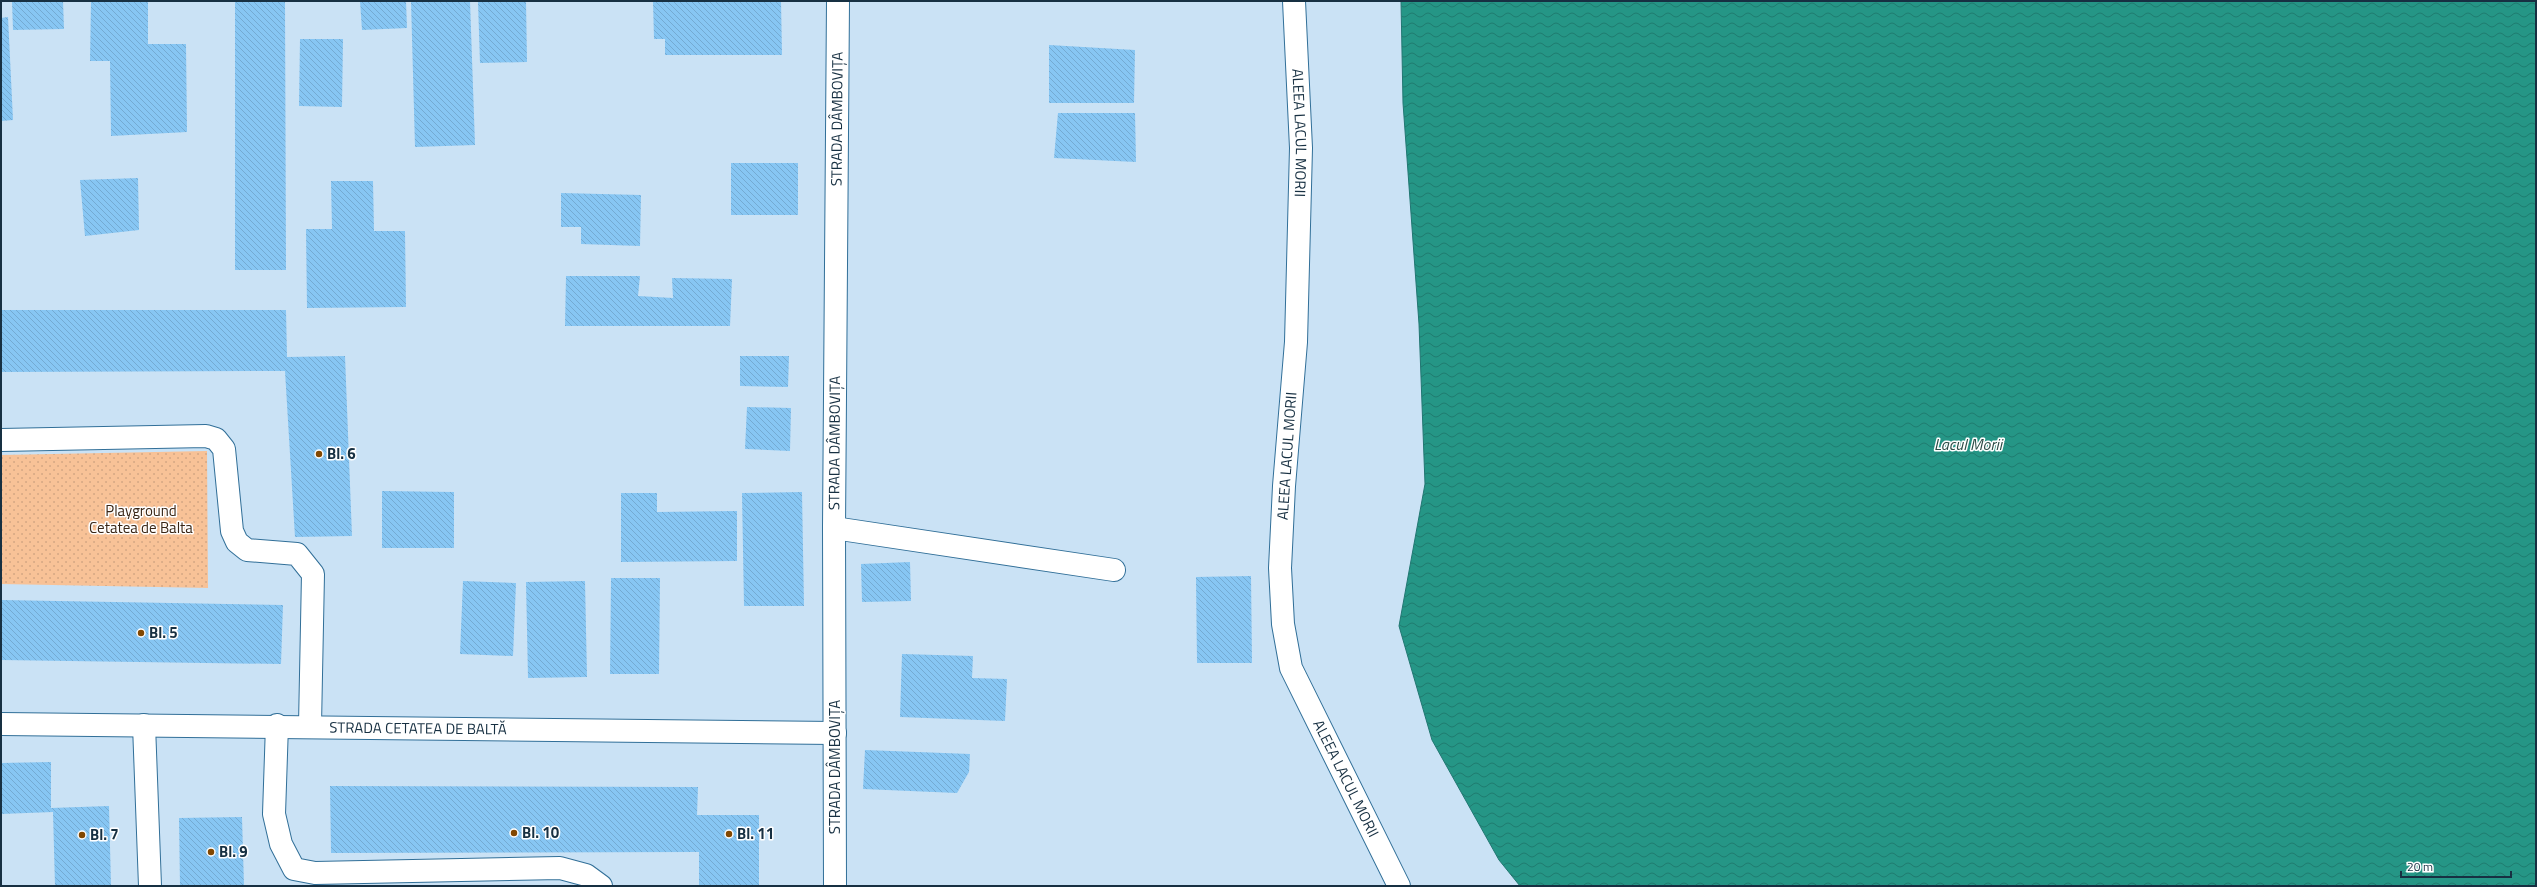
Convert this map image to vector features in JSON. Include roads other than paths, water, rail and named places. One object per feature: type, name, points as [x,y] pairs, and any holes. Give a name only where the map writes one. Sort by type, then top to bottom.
[{"type":"street","name":"STRADA DÂMBOVIȚA","points":[[835,886],[834,528],[838,1]]},
{"type":"street","name":"ALEEA LACUL MORII","points":[[1294,1],[1301,148],[1296,342],[1284,486],[1280,568],[1283,624],[1291,668],[1399,886]]},
{"type":"street","points":[[1,440],[206,436],[216,439],[224,449],[232,531],[237,542],[247,550],[297,554],[313,574],[310,725]]},
{"type":"street","points":[[834,528],[1114,570]]},
{"type":"street","name":"STRADA CETATEA DE BALTĂ","points":[[1,724],[310,725],[835,733]]},
{"type":"street","points":[[144,725],[150,886]]},
{"type":"street","points":[[277,725],[274,814],[281,844],[294,869],[315,873],[560,868],[586,875],[601,886]]},
{"type":"water","name":"Lacul Morii","points":[[1401,1],[2536,1],[2536,886],[1520,886],[1499,860],[1432,740],[1399,626],[1425,484],[1419,324],[1403,103]]},
{"type":"place","name":"Bl. 6","points":[[319,454]]},
{"type":"place","name":"Bl. 5","points":[[141,633]]},
{"type":"place","name":"Bl. 10","points":[[514,833]]},
{"type":"place","name":"Bl. 11","points":[[729,834]]},
{"type":"place","name":"Bl. 7","points":[[82,835]]},
{"type":"place","name":"Bl. 9","points":[[211,852]]},
{"type":"park label","name":"Playground Cetatea de Balta","points":[[141,520]]}]
